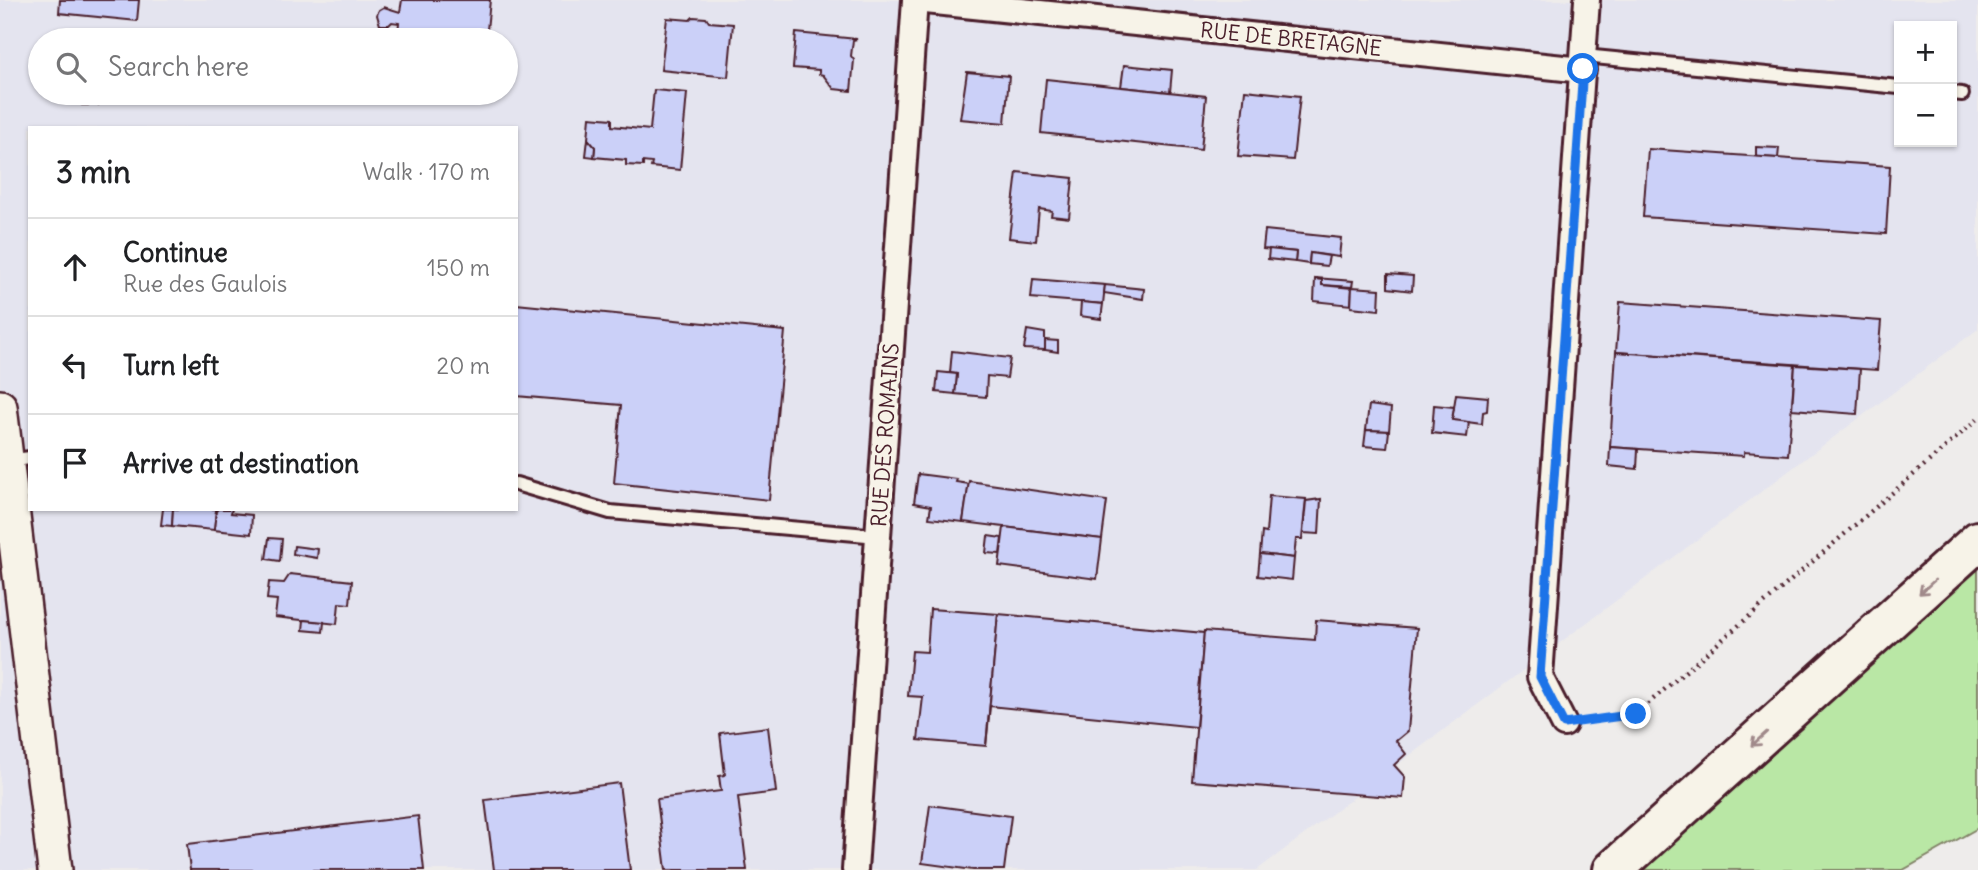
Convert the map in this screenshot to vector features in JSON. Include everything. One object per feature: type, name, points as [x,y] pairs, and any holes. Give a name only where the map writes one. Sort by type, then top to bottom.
[{"type":"highway","points":[[1613,870],[1978,541]]},
{"type":"main road","points":[[0,407],[18,460],[55,870]]},
{"type":"street","name":"RUE DE BRETAGNE","points":[[915,0],[1583,63]]},
{"type":"street","name":"RUE DES ROMAINS","points":[[855,870],[915,0]]},
{"type":"street","points":[[1564,724],[1540,677],[1587,0]]},
{"type":"lane","points":[[1583,63],[1894,87]]},
{"type":"lane","points":[[518,485],[610,512],[878,536]]},
{"type":"path","points":[[1564,724],[1636,714],[1978,419]]},
{"type":"shaded area","points":[[0,0],[1978,0],[1978,329],[1257,870],[0,870]]},
{"type":"green space","points":[[1978,560],[1978,828],[1903,870],[1625,870]]},
{"type":"building","points":[[60,0],[139,0],[137,21],[59,13]]},
{"type":"building","points":[[402,0],[490,0],[487,28],[398,28],[399,23],[392,22],[389,25],[380,25],[377,15],[379,10],[384,7],[400,12]]},
{"type":"building","points":[[693,17],[706,18],[709,22],[733,24],[728,77],[661,70],[667,18],[690,20]]},
{"type":"building","points":[[796,33],[857,39],[853,40],[851,56],[854,60],[851,91],[834,89],[823,75],[819,74],[819,70],[793,68]]},
{"type":"building","points":[[1124,65],[1172,70],[1170,92],[1121,87]]},
{"type":"building","points":[[967,72],[1009,76],[1005,123],[960,119]]},
{"type":"building","points":[[1046,79],[1206,96],[1201,150],[1041,133]]},
{"type":"building","points":[[654,90],[687,93],[680,170],[651,167],[652,163],[643,162],[643,166],[626,165],[626,160],[594,157],[595,147],[588,139],[590,117],[612,119],[612,126],[650,130]]},
{"type":"building","points":[[1245,90],[1300,96],[1293,160],[1238,156]]},
{"type":"building","points":[[588,139],[595,147],[594,157],[586,156]]},
{"type":"building","points":[[1756,147],[1779,148],[1778,158],[1756,157]]},
{"type":"building","points":[[1648,149],[1890,166],[1886,234],[1643,217]]},
{"type":"building","points":[[1017,172],[1073,178],[1069,218],[1051,216],[1052,211],[1039,209],[1036,241],[1009,238]]},
{"type":"building","points":[[1265,230],[1341,238],[1339,257],[1310,253],[1309,264],[1295,262],[1296,252],[1263,249]]},
{"type":"building","points":[[1269,249],[1296,252],[1295,262],[1268,259]]},
{"type":"building","points":[[1310,253],[1329,256],[1327,266],[1309,264]]},
{"type":"building","points":[[1388,274],[1413,276],[1412,291],[1388,288]]},
{"type":"building","points":[[1315,278],[1353,281],[1352,287],[1322,285],[1322,280]]},
{"type":"building","points":[[1033,279],[1105,285],[1103,304],[1031,298]]},
{"type":"building","points":[[1315,279],[1322,280],[1322,285],[1352,288],[1351,305],[1314,301]]},
{"type":"building","points":[[1105,285],[1144,289],[1143,299],[1104,293]]},
{"type":"building","points":[[1352,287],[1380,289],[1379,310],[1351,307]]},
{"type":"building","points":[[1081,302],[1103,304],[1101,319],[1080,316]]},
{"type":"building","points":[[1620,302],[1881,321],[1877,370],[1616,352]]},
{"type":"building","points":[[518,304],[785,331],[769,500],[614,483],[621,405],[518,396]]},
{"type":"building","points":[[1027,330],[1045,333],[1045,350],[1024,349]]},
{"type":"building","points":[[1045,340],[1058,341],[1058,352],[1045,350]]},
{"type":"building","points":[[952,351],[1010,358],[1007,378],[987,376],[986,397],[955,394],[957,374],[950,373]]},
{"type":"building","points":[[1616,352],[1795,365],[1788,455],[1744,452],[1744,456],[1610,447]]},
{"type":"building","points":[[1795,365],[1860,369],[1857,414],[1792,409]]},
{"type":"building","points":[[938,372],[957,374],[955,394],[936,392]]},
{"type":"building","points":[[1456,394],[1488,397],[1482,424],[1452,420]]},
{"type":"building","points":[[1369,405],[1391,408],[1389,431],[1366,430]]},
{"type":"building","points":[[1434,405],[1454,407],[1452,420],[1469,422],[1467,437],[1432,433]]},
{"type":"building","points":[[1366,430],[1389,431],[1387,448],[1364,446]]},
{"type":"building","points":[[1610,447],[1638,449],[1637,469],[1609,466]]},
{"type":"building","points":[[918,474],[957,479],[956,482],[969,484],[963,522],[929,518],[931,506],[914,503]]},
{"type":"building","points":[[969,481],[1107,501],[1102,539],[963,522]]},
{"type":"building","points":[[1269,496],[1306,499],[1302,539],[1296,539],[1294,558],[1260,554],[1262,532],[1266,533]]},
{"type":"building","points":[[1321,499],[1319,534],[1303,533],[1306,501]]},
{"type":"building","points":[[163,511],[173,511],[172,526],[161,525]]},
{"type":"building","points":[[173,511],[216,511],[214,530],[172,526]]},
{"type":"building","points":[[216,511],[252,515],[251,534],[214,530]]},
{"type":"building","points":[[1004,527],[1102,539],[1097,579],[999,566]]},
{"type":"building","points":[[988,536],[1002,538],[1000,554],[986,553]]},
{"type":"building","points":[[269,538],[282,539],[280,561],[266,559]]},
{"type":"building","points":[[294,546],[318,549],[317,558],[293,554]]},
{"type":"building","points":[[1260,554],[1294,558],[1292,580],[1258,576]]},
{"type":"building","points":[[290,574],[352,581],[350,604],[339,603],[337,624],[275,617],[277,600],[267,599],[269,582],[284,583]]},
{"type":"building","points":[[930,609],[998,614],[986,746],[918,740],[923,697],[908,696],[912,651],[927,652]]},
{"type":"building","points":[[998,614],[1204,633],[1196,727],[990,706],[986,746]]},
{"type":"building","points":[[304,620],[324,622],[323,632],[303,630]]},
{"type":"building","points":[[1316,620],[1417,628],[1408,731],[1396,741],[1406,754],[1394,765],[1405,777],[1403,798],[1192,781],[1204,631],[1315,640]]},
{"type":"building","points":[[768,727],[776,792],[738,797],[747,870],[666,870],[657,799],[721,791],[719,776],[725,775],[720,733]]},
{"type":"building","points":[[619,783],[630,870],[494,870],[485,800]]},
{"type":"building","points":[[930,805],[1011,816],[1004,870],[973,870],[922,863]]},
{"type":"building","points":[[418,816],[424,870],[190,870],[187,844]]},
{"type":"route","points":[[1583,69],[1540,677],[1564,724],[1636,714]]}]
